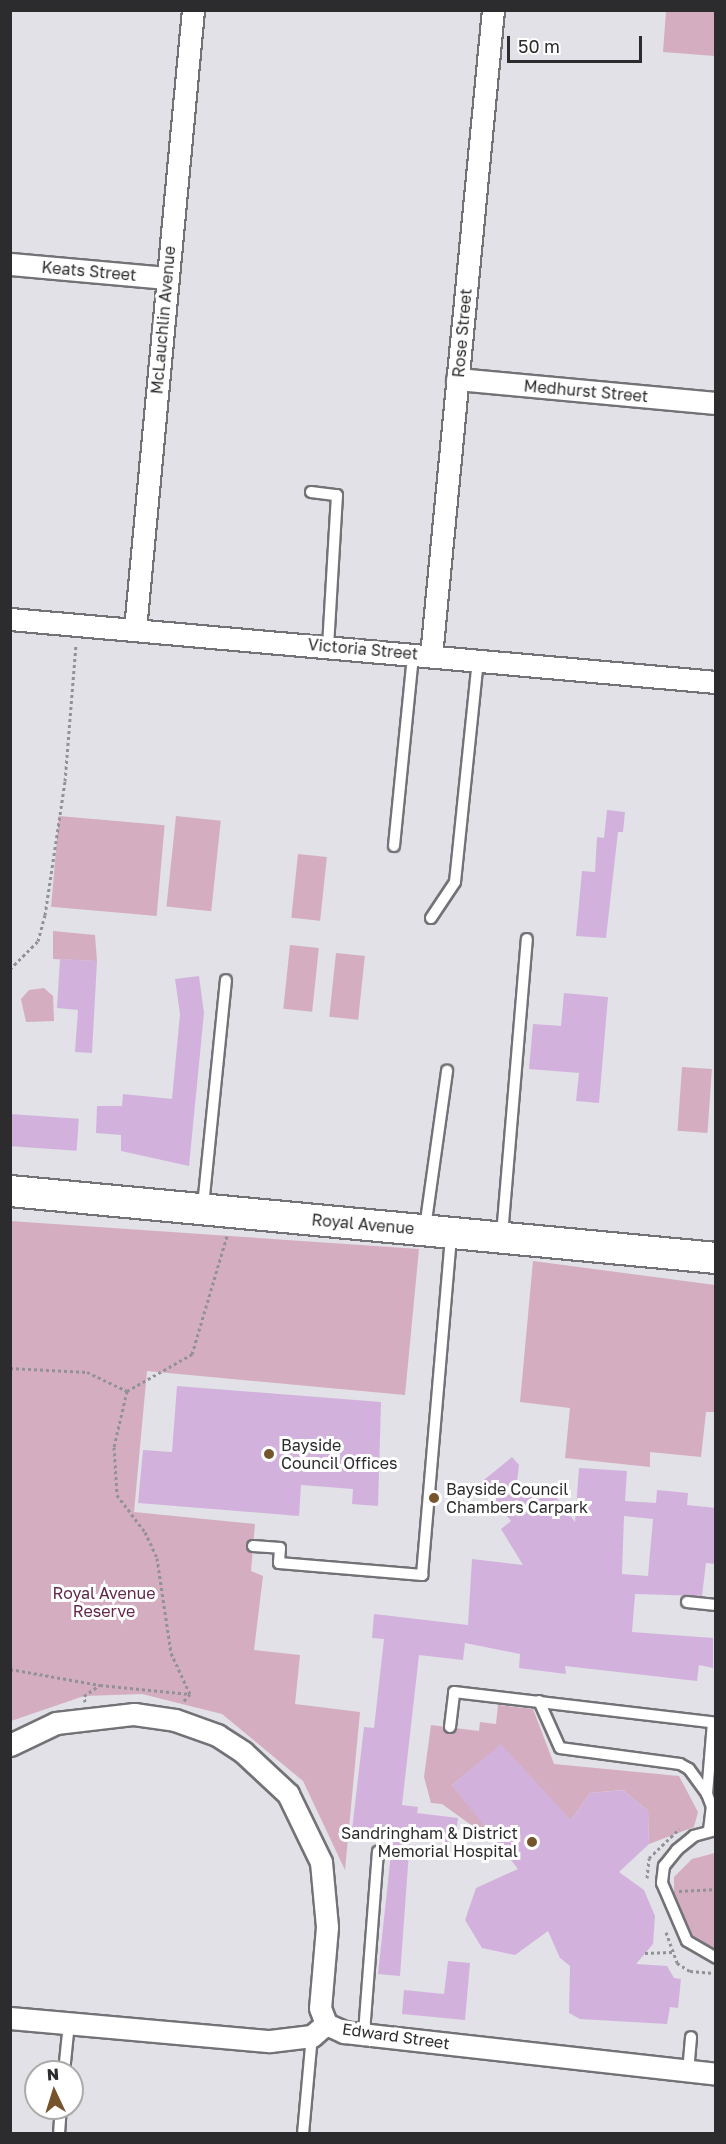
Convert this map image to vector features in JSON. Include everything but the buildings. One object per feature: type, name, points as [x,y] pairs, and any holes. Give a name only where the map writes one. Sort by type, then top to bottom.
[{"type":"street","name":"McLauchlin Avenue","points":[[135,629],[193,10]]},
{"type":"street","name":"Rose Street","points":[[422,655],[457,379],[493,10]]},
{"type":"street","name":"Keats Street","points":[[10,264],[167,278]]},
{"type":"street","name":"Medhurst Street","points":[[457,379],[716,403]]},
{"type":"street","name":"Victoria Street","points":[[10,619],[716,682]]},
{"type":"street","name":"Royal Avenue","points":[[10,1191],[716,1258]]},
{"type":"street","points":[[10,1745],[56,1723],[86,1717],[134,1714],[175,1720],[217,1735],[243,1752],[288,1794],[321,1862],[327,1927],[319,2030]]},
{"type":"street","name":"Edward Street","points":[[10,2018],[270,2041],[319,2030],[364,2033],[716,2074]]},
{"type":"lane","points":[[311,492],[337,495],[328,646]]},
{"type":"lane","points":[[394,846],[422,655]]},
{"type":"lane","points":[[431,918],[455,882],[478,661]]},
{"type":"lane","points":[[502,1236],[527,939]]},
{"type":"lane","points":[[203,1209],[226,980]]},
{"type":"lane","points":[[253,1546],[280,1548],[279,1563],[422,1575],[447,1071]]},
{"type":"lane","points":[[687,1602],[716,1605]]},
{"type":"lane","points":[[450,1728],[454,1692],[714,1723],[706,1794]]},
{"type":"lane","points":[[539,1701],[560,1748],[680,1764],[689,1769],[712,1807],[712,1830],[677,1850],[664,1866],[664,1892],[687,1941],[716,1958]]},
{"type":"lane","points":[[364,2033],[378,1852]]},
{"type":"lane","points":[[65,2060],[69,2023]]},
{"type":"lane","points":[[303,2133],[319,2030]]},
{"type":"lane","points":[[688,2072],[691,2037]]},
{"type":"path","points":[[10,969],[38,941],[45,915],[65,781],[77,624]]},
{"type":"path","points":[[190,1694],[171,1653],[158,1558],[145,1532],[117,1495],[114,1447],[127,1391],[192,1354],[227,1236]]},
{"type":"path","points":[[10,1368],[87,1372],[127,1391]]},
{"type":"path","points":[[10,1668],[100,1685],[190,1694]]},
{"type":"path","points":[[175,1720],[190,1694]]},
{"type":"path","points":[[645,1953],[660,1956],[687,1941]]},
{"type":"green space","points":[[666,11],[715,11],[715,56],[663,52]]},
{"type":"green space","points":[[59,816],[165,825],[157,916],[51,907]]},
{"type":"green space","points":[[176,816],[221,821],[211,911],[166,907]]},
{"type":"green space","points":[[298,854],[327,857],[320,921],[291,918]]},
{"type":"green space","points":[[53,931],[95,935],[97,961],[53,959]]},
{"type":"green space","points":[[290,945],[319,948],[312,1012],[283,1009]]},
{"type":"green space","points":[[336,953],[365,956],[358,1020],[329,1017]]},
{"type":"green space","points":[[44,988],[53,996],[54,1021],[26,1022],[21,999],[29,990]]},
{"type":"green space","points":[[682,1067],[712,1069],[707,1133],[678,1131]]},
{"type":"green space","name":"Royal Avenue Reserve","points":[[10,1221],[419,1249],[405,1395],[147,1371],[134,1512],[255,1524],[251,1571],[263,1576],[254,1650],[300,1655],[295,1704],[360,1712],[345,1870],[303,1781],[222,1714],[142,1694],[84,1696],[11,1721]]},
{"type":"green space","points":[[533,1261],[715,1285],[715,1412],[706,1412],[701,1457],[650,1452],[650,1467],[565,1458],[570,1408],[520,1402]]},
{"type":"green space","points":[[498,1705],[533,1709],[554,1764],[679,1776],[698,1812],[694,1827],[649,1844],[648,1811],[623,1790],[590,1793],[571,1820],[575,1833],[501,1745],[452,1785],[503,1848],[442,1804],[431,1803],[424,1777],[431,1725],[479,1731],[480,1722],[496,1724]]},
{"type":"green space","points":[[715,1853],[715,1953],[698,1946],[674,1903],[674,1877],[692,1859]]},
{"type":"place","name":"Bayside Council Offices","points":[[269,1454]]},
{"type":"place","name":"Bayside Council Chambers Carpark","points":[[434,1498]]},
{"type":"place","name":"Sandringham & District Memorial Hospital","points":[[532,1842]]}]
